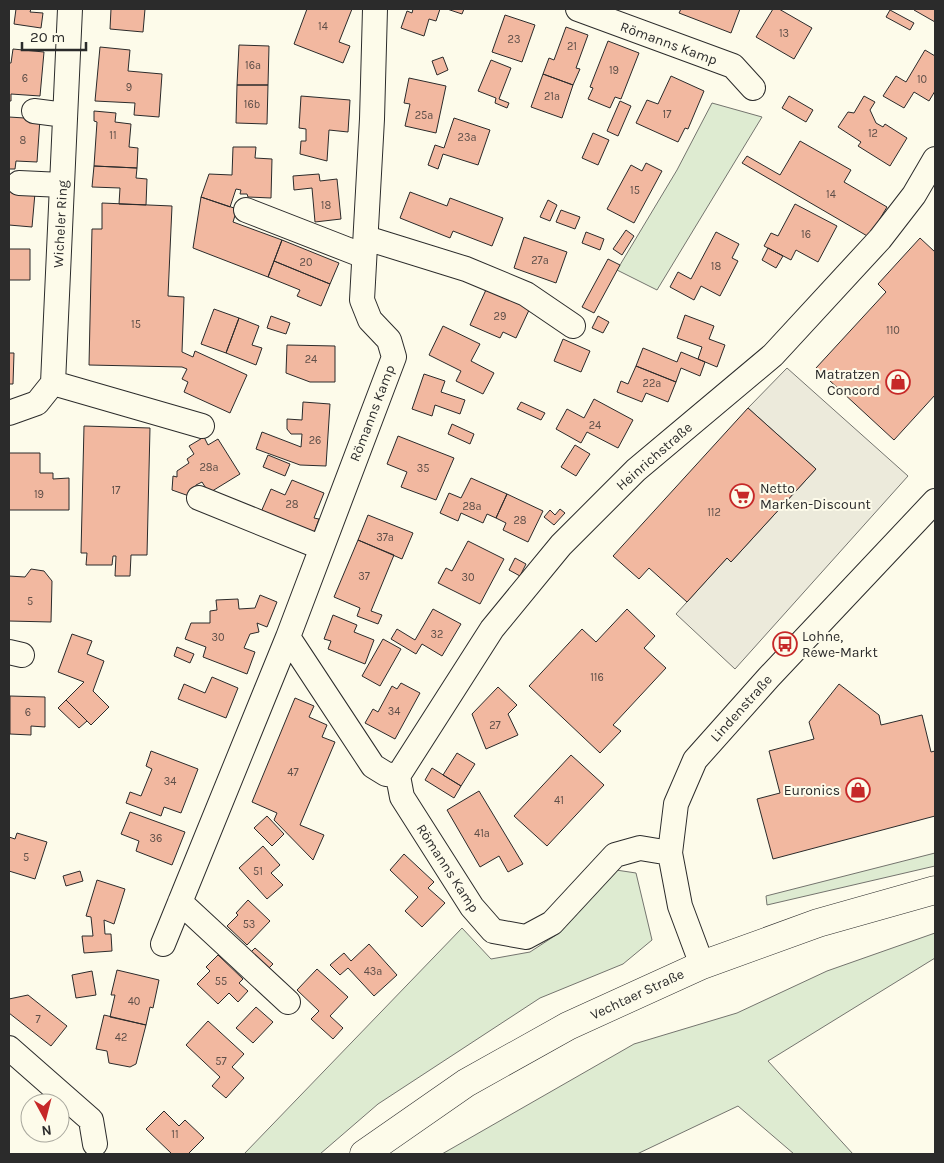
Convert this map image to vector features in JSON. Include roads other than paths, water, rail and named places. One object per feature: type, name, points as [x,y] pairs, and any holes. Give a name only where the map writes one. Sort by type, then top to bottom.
[{"type":"main road","name":"Vechtaer Straße","points":[[364,1154],[466,1083],[568,1026],[702,965],[818,923],[935,890]]},
{"type":"street","name":"Wicheler Ring","points":[[53,383],[70,9]]},
{"type":"street","name":"Römanns Kamp","points":[[163,944],[288,637],[320,546],[394,357],[389,340],[370,320],[362,300],[376,9]]},
{"type":"street","name":"Römanns Kamp","points":[[578,9],[733,66],[753,88]]},
{"type":"street","points":[[34,111],[65,115]]},
{"type":"street","name":"Heinrichstraße","points":[[398,776],[492,629],[561,545],[636,470],[773,355],[880,239],[914,196],[935,159]]},
{"type":"street","points":[[19,183],[62,185]]},
{"type":"street","points":[[246,210],[365,247],[483,276],[526,294],[573,326]]},
{"type":"street","points":[[9,412],[38,403],[53,383],[202,426]]},
{"type":"street","points":[[199,498],[320,546]]},
{"type":"street","name":"Lindenstraße","points":[[702,965],[680,906],[670,852],[676,804],[695,760],[769,677],[935,501]]},
{"type":"street","points":[[288,637],[373,766],[386,774],[398,776]]},
{"type":"street","name":"Römanns Kamp","points":[[398,776],[402,797],[472,907],[493,932],[526,937],[552,923],[615,855],[640,848],[670,852]]},
{"type":"street","points":[[180,902],[288,1002]]},
{"type":"street","points":[[9,1048],[91,1120],[95,1144]]},
{"type":"place","name":"Matratzen Concord","points":[[898,382]]},
{"type":"place","name":"Netto Marken-Discount","points":[[742,496]]},
{"type":"place","name":"Lohne, Rewe-Markt","points":[[785,644]]},
{"type":"place","name":"Euronics","points":[[858,790]]}]
